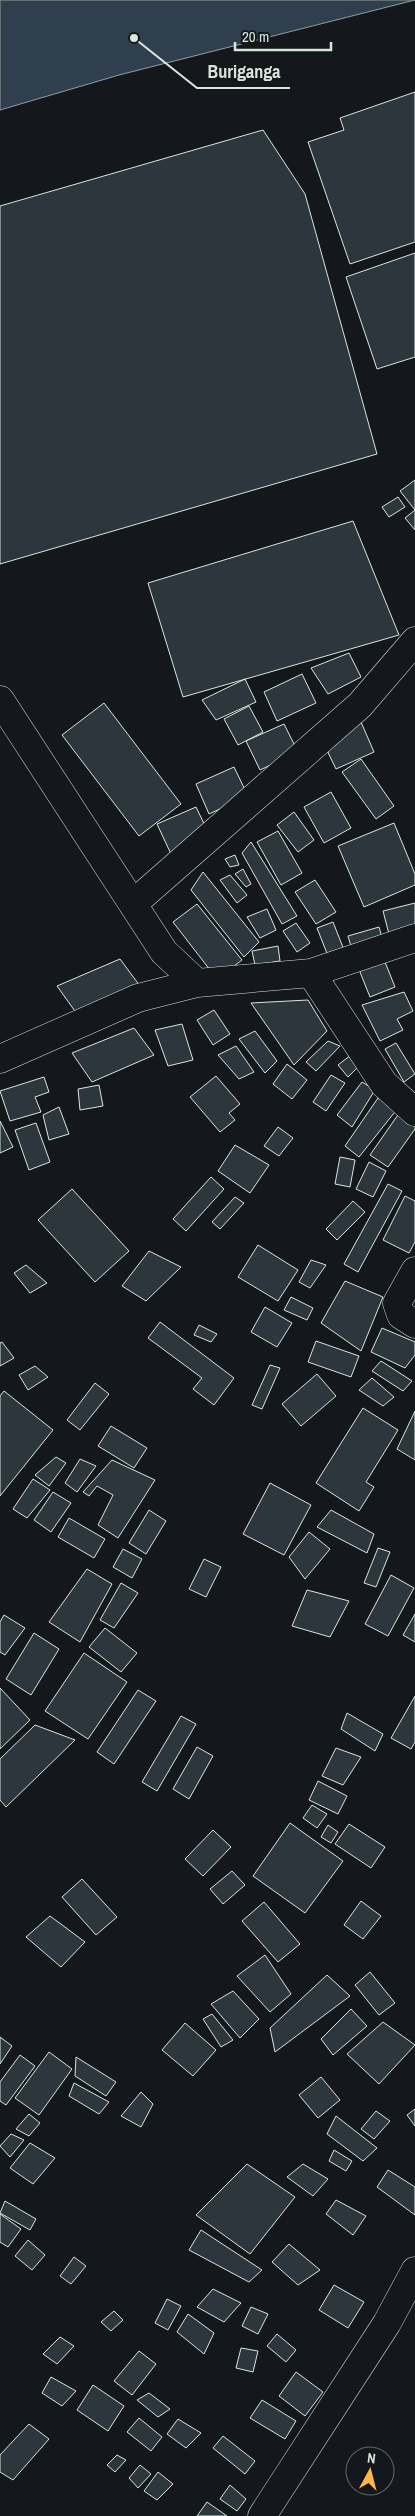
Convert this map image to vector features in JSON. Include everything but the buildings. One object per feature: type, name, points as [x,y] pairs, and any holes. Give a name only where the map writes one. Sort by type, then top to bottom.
[{"type":"street","points":[[134,903],[360,705],[415,641]]},
{"type":"street","points":[[0,700],[65,802],[134,903],[164,952],[197,983]]},
{"type":"street","points":[[0,1058],[138,998],[197,983],[311,973],[415,938]]},
{"type":"street","points":[[311,973],[384,1084],[415,1112]]},
{"type":"street","points":[[415,1271],[397,1303],[401,1315],[415,1324]]},
{"type":"street","points":[[262,2516],[387,2323],[415,2271]]},
{"type":"water","points":[[0,0],[415,0],[119,75],[0,110]]},
{"type":"place","name":"Buriganga","points":[[134,38]]}]
